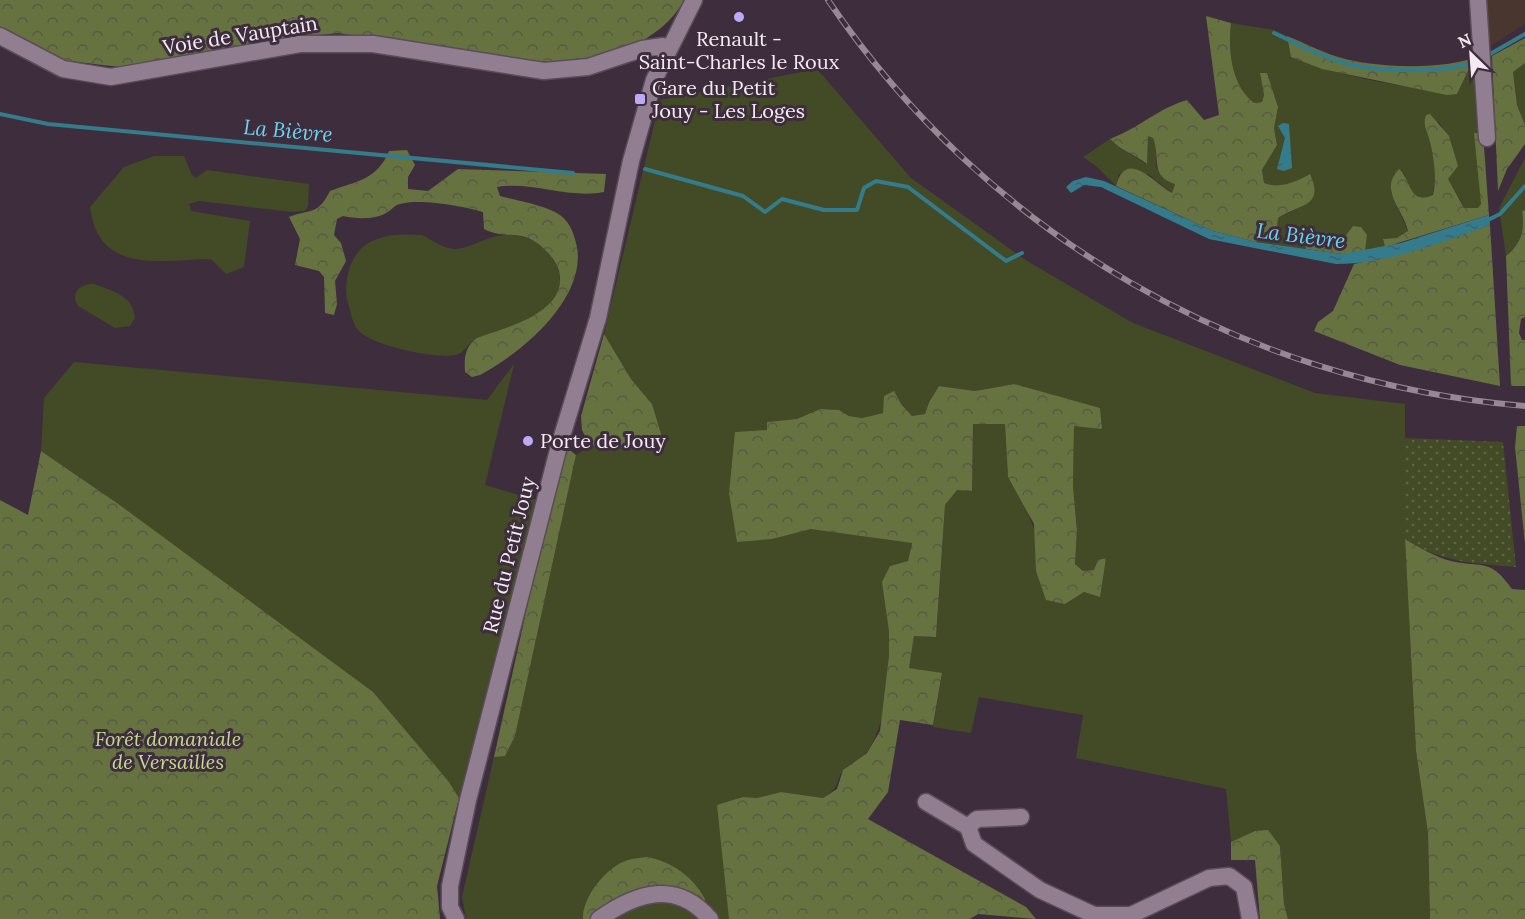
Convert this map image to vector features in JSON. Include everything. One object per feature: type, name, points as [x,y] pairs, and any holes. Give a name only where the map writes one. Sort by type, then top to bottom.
[{"type":"street","name":"Rue du Petit Jouy","points":[[456,919],[450,907],[450,886],[468,800],[559,446],[598,318],[645,107],[654,80],[694,0]]},
{"type":"street","points":[[1478,0],[1487,138]]},
{"type":"street","name":"Voie de Vauptain","points":[[0,36],[63,69],[111,77],[300,44],[373,44],[544,71],[588,67],[642,49],[663,46],[669,48]]},
{"type":"street","points":[[926,802],[968,827],[974,844],[1021,877],[1068,905],[1094,915],[1131,915],[1209,878],[1229,876],[1244,887],[1250,919]]},
{"type":"street","points":[[968,827],[977,819],[1021,817]]},
{"type":"street","points":[[599,919],[628,901],[662,894],[690,902],[710,919]]},
{"type":"shaded area","points":[[1483,0],[1525,0],[1525,24],[1486,49]]},
{"type":"green space","points":[[0,0],[684,0],[662,27],[647,38],[612,54],[576,63],[528,62],[338,33],[306,36],[119,67],[62,60],[0,27]]},
{"type":"green space","points":[[1206,16],[1231,23],[1231,56],[1236,77],[1246,95],[1254,103],[1262,102],[1264,95],[1260,73],[1267,73],[1278,107],[1274,128],[1277,145],[1262,170],[1264,183],[1282,185],[1310,174],[1314,185],[1312,199],[1308,203],[1278,218],[1276,234],[1261,236],[1256,242],[1213,231],[1116,186],[1120,175],[1126,170],[1133,169],[1141,171],[1172,193],[1175,184],[1167,181],[1159,171],[1153,138],[1148,136],[1147,164],[1110,139],[1130,130],[1166,108],[1187,100],[1204,120],[1219,115]]},
{"type":"green space","points":[[1231,23],[1274,30],[1287,36],[1291,57],[1332,71],[1394,84],[1457,94],[1468,71],[1478,65],[1483,133],[1475,133],[1481,204],[1479,208],[1464,208],[1448,179],[1452,165],[1451,149],[1439,122],[1427,132],[1434,164],[1435,181],[1432,196],[1421,198],[1417,196],[1410,189],[1404,173],[1394,174],[1391,192],[1408,231],[1396,238],[1383,239],[1385,247],[1365,252],[1367,235],[1353,226],[1343,239],[1325,232],[1309,236],[1305,241],[1306,249],[1256,242],[1276,223],[1278,218],[1305,205],[1310,174],[1282,185],[1264,183],[1262,170],[1277,145],[1274,128],[1278,107],[1267,73],[1260,73],[1264,95],[1262,102],[1254,103],[1240,86],[1231,56]]},
{"type":"green space","points":[[1287,36],[1323,52],[1367,63],[1427,66],[1464,61],[1479,56],[1478,65],[1468,71],[1457,94],[1447,95],[1322,69],[1291,57]]},
{"type":"green space","points":[[1525,38],[1525,63],[1513,72],[1517,105],[1525,125],[1525,144],[1507,169],[1498,191],[1492,56]]},
{"type":"green space","points":[[1525,63],[1525,125],[1517,105],[1513,72]]},
{"type":"green space","points":[[817,69],[911,178],[1027,261],[1133,323],[1315,393],[1405,404],[1405,539],[1416,751],[1428,833],[1430,919],[1288,919],[1284,904],[1280,846],[1255,831],[1231,842],[1226,789],[1076,758],[1083,715],[979,697],[971,733],[933,727],[942,674],[909,668],[914,636],[936,637],[945,505],[957,490],[972,490],[973,424],[1005,424],[1008,477],[1022,499],[1065,604],[1084,592],[1100,597],[1095,570],[1083,571],[1075,564],[1077,531],[1073,486],[1074,426],[1042,393],[1014,384],[975,391],[939,386],[929,401],[925,414],[912,416],[901,404],[885,397],[883,413],[862,418],[849,416],[839,410],[820,409],[797,419],[768,422],[772,539],[813,529],[912,542],[908,561],[890,566],[889,661],[884,710],[878,731],[869,749],[847,767],[834,789],[823,798],[781,792],[757,798],[743,797],[727,889],[729,919],[466,919],[462,897],[494,757],[505,755],[515,736],[576,455],[590,446],[659,450],[652,404],[631,379],[604,334],[660,100]]},
{"type":"green space","points":[[1430,114],[1449,136],[1458,166],[1448,179],[1464,208],[1478,208],[1481,204],[1474,133],[1483,133],[1489,215],[1385,247],[1383,239],[1396,238],[1408,231],[1392,192],[1393,177],[1399,169],[1415,194],[1419,197],[1433,195],[1434,162],[1425,122],[1426,115]]},
{"type":"green space","points":[[1148,136],[1153,138],[1156,146],[1156,167],[1175,184],[1172,193],[1148,174],[1119,174],[1116,186],[1083,157],[1110,139],[1146,164]]},
{"type":"green space","points":[[407,150],[415,165],[408,177],[408,189],[428,191],[458,169],[606,174],[604,192],[591,194],[524,186],[497,187],[500,196],[548,209],[564,218],[576,243],[577,267],[572,286],[548,322],[532,339],[480,375],[472,377],[465,372],[466,353],[473,341],[532,317],[554,298],[559,286],[559,271],[555,262],[545,249],[532,240],[484,229],[483,212],[442,204],[408,202],[372,218],[343,216],[337,219],[334,235],[341,243],[346,261],[335,281],[337,304],[334,315],[325,313],[324,277],[319,271],[295,265],[300,239],[289,217],[317,208],[330,191],[372,174],[379,168],[389,151]]},
{"type":"green space","points":[[154,156],[184,156],[192,175],[196,178],[207,170],[309,184],[308,206],[305,211],[291,212],[199,201],[189,204],[191,211],[250,221],[244,267],[226,274],[212,260],[150,261],[133,258],[118,253],[105,243],[95,228],[90,207],[124,167]]},
{"type":"green space","points":[[1525,158],[1525,210],[1522,211],[1522,231],[1518,242],[1506,256],[1499,208]]},
{"type":"green space","points":[[1525,210],[1525,317],[1521,319],[1519,333],[1522,340],[1525,340],[1525,386],[1511,386],[1506,256],[1521,236],[1522,211]]},
{"type":"green space","points":[[1490,225],[1500,386],[1400,365],[1314,331],[1318,322],[1333,311],[1354,264],[1419,249]]},
{"type":"green space","points":[[1353,226],[1361,227],[1367,235],[1365,252],[1342,254],[1306,249],[1305,241],[1308,236],[1325,232],[1343,239]]},
{"type":"green space","points":[[422,235],[451,249],[469,246],[499,235],[518,235],[534,241],[542,246],[554,260],[559,275],[558,291],[553,300],[538,314],[520,324],[475,341],[456,355],[434,355],[378,342],[360,332],[352,318],[346,290],[350,267],[362,248],[379,238]]},
{"type":"green space","points":[[94,284],[126,299],[135,318],[130,326],[115,328],[78,306],[75,297],[78,290],[84,285]]},
{"type":"green space","points":[[604,334],[631,379],[652,404],[664,444],[659,450],[590,446],[582,430],[581,416]]},
{"type":"green space","points":[[74,362],[487,400],[514,364],[485,485],[536,500],[459,798],[449,782],[216,578],[117,503],[41,451],[44,398]]},
{"type":"green space","points":[[1014,384],[1100,408],[1102,429],[1074,426],[1073,486],[1077,531],[1075,564],[1083,571],[1094,570],[1098,560],[1106,558],[1100,597],[1084,592],[1065,604],[1046,600],[1036,571],[1034,524],[1008,477],[1005,424],[973,424],[972,491],[957,490],[945,505],[936,637],[914,636],[909,668],[942,673],[933,725],[900,720],[888,792],[868,819],[1026,907],[1036,919],[978,914],[970,919],[729,919],[717,805],[743,797],[757,798],[781,792],[823,798],[837,789],[843,770],[867,753],[880,731],[889,656],[889,631],[882,582],[890,566],[908,561],[912,543],[811,529],[772,539],[737,542],[729,493],[735,432],[767,430],[767,422],[797,419],[820,409],[839,410],[849,416],[862,418],[883,413],[884,396],[894,391],[901,404],[912,416],[925,414],[939,386],[975,391]]},
{"type":"green space","points":[[1517,426],[1525,426],[1525,544],[1515,447]]},
{"type":"green space","points":[[1405,438],[1503,442],[1516,567],[1471,563],[1445,557],[1405,539]]},
{"type":"green space","points":[[562,449],[576,455],[515,736],[505,756],[494,757]]},
{"type":"green space","name":"Forêt domaniale de Versailles","points":[[41,451],[117,503],[373,692],[449,782],[459,798],[437,886],[440,919],[0,919],[0,500],[28,515]]},
{"type":"green space","points":[[1405,539],[1447,560],[1484,565],[1497,572],[1512,589],[1525,590],[1525,919],[1430,919],[1428,833],[1416,751]]},
{"type":"green space","points":[[1268,830],[1280,846],[1284,904],[1288,919],[1260,919],[1255,860],[1231,860],[1231,842],[1255,831]]},
{"type":"green space","points":[[647,857],[674,867],[688,877],[705,899],[703,905],[667,889],[592,919],[583,919],[591,892],[604,876],[620,863]]},
{"type":"water","points":[[1283,123],[1289,124],[1292,168],[1284,171],[1277,169],[1285,138],[1278,126]]},
{"type":"water","points":[[1086,177],[1104,181],[1213,231],[1256,242],[1342,254],[1401,243],[1489,215],[1490,225],[1395,256],[1336,264],[1209,239],[1101,187],[1084,185],[1071,193],[1066,187],[1073,181]]},
{"type":"waterway","points":[[1274,33],[1330,58],[1369,68],[1426,70],[1476,62]]},
{"type":"waterway","points":[[1485,57],[1525,34]]},
{"type":"waterway","name":"La Bièvre","points":[[0,114],[48,124],[573,173]]},
{"type":"waterway","name":"La Bièvre","points":[[645,169],[743,196],[765,212],[782,199],[824,210],[857,210],[864,188],[876,181],[908,187],[1006,261],[1022,253]]},
{"type":"waterway","name":"La Bièvre","points":[[1486,221],[1500,214],[1525,186]]},
{"type":"railway","points":[[828,0],[892,84],[964,159],[1044,226],[1130,282],[1222,329],[1319,366],[1421,392],[1525,406]]},
{"type":"place","name":"Renault - Saint-Charles le Roux","points":[[739,17]]},
{"type":"place","name":"Gare du Petit Jouy - Les Loges","points":[[640,99]]},
{"type":"place","name":"Porte de Jouy","points":[[528,441]]}]
